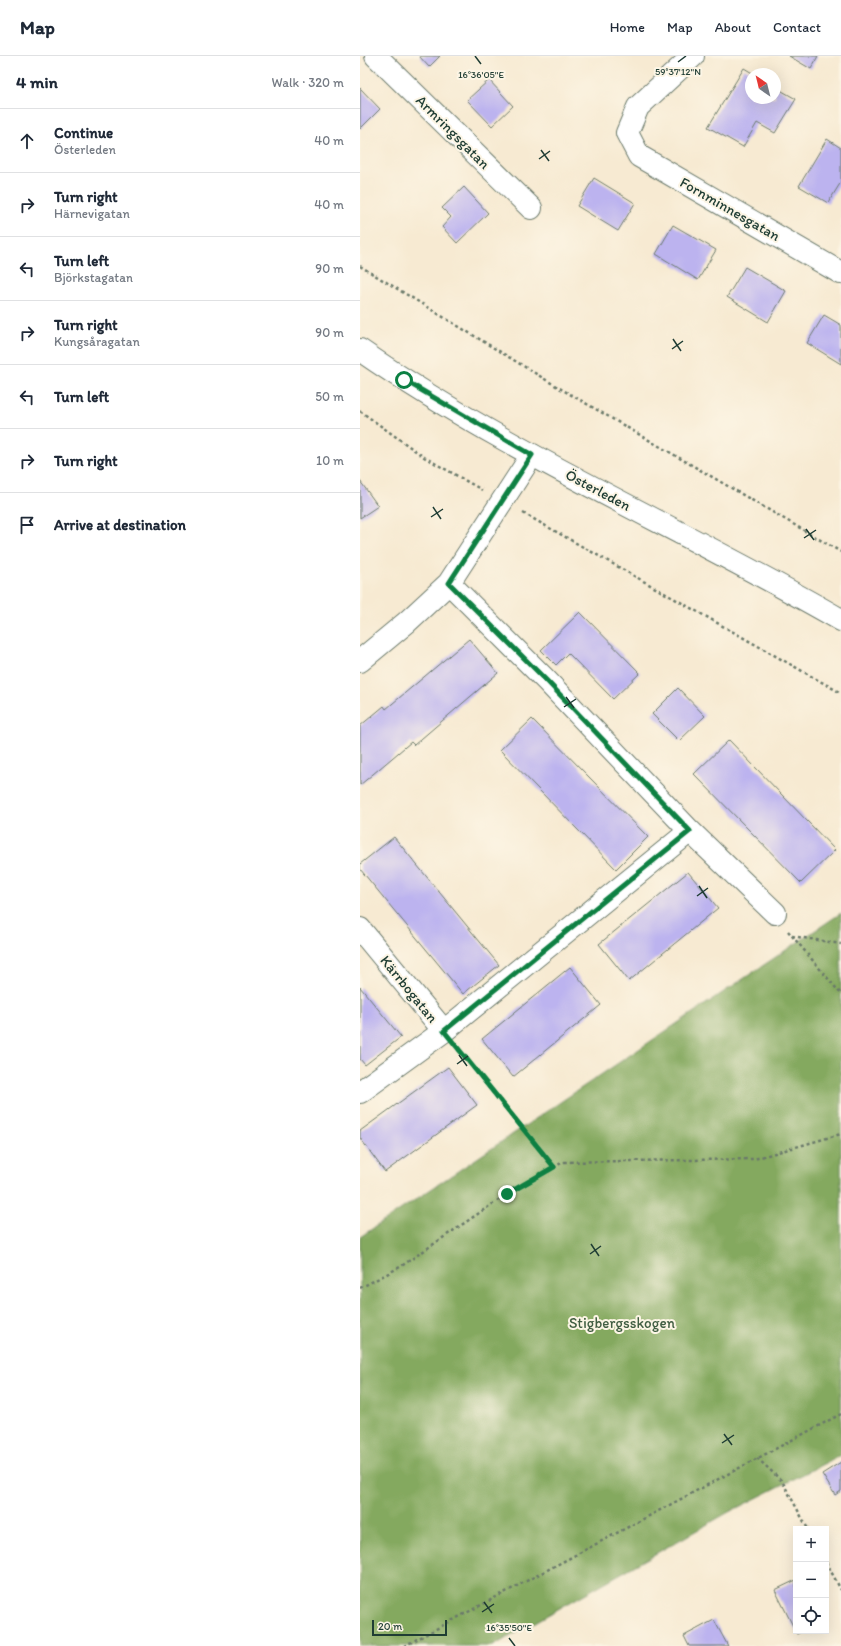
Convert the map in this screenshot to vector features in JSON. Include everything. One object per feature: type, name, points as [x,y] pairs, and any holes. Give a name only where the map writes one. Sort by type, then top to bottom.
[{"type":"street","name":"Armringsgatan","points":[[376,56],[531,208]]},
{"type":"street","name":"Fornminnesgatan","points":[[693,56],[638,107],[627,133],[639,156],[841,272]]},
{"type":"street","name":"Österleden","points":[[360,350],[404,380],[532,455],[779,584],[841,620]]},
{"type":"street","points":[[360,660],[407,622],[449,583],[532,455]]},
{"type":"street","points":[[449,583],[546,680],[690,831],[775,913]]},
{"type":"street","points":[[360,1092],[444,1031],[690,831]]},
{"type":"street","name":"Kärrbogatan","points":[[360,929],[444,1031]]},
{"type":"path","points":[[360,266],[556,386],[841,552]]},
{"type":"path","points":[[360,411],[424,458],[841,693]]},
{"type":"path","points":[[775,913],[792,936],[841,994]]},
{"type":"path","points":[[792,936],[841,944]]},
{"type":"path","points":[[444,1031],[554,1167]]},
{"type":"path","points":[[360,1288],[400,1267],[507,1194],[562,1162],[754,1159],[841,1134]]},
{"type":"path","points":[[404,1646],[841,1414]]},
{"type":"path","points":[[757,1458],[782,1481],[806,1526]]},
{"type":"path","points":[[829,1568],[841,1590]]},
{"type":"green space","name":"Stigbergsskogen","points":[[841,913],[841,1455],[729,1512],[493,1646],[360,1646],[360,1237]]},
{"type":"building","points":[[419,56],[440,56],[429,67]]},
{"type":"building","points":[[789,56],[818,56],[811,69]]},
{"type":"building","points":[[744,68],[745,104],[781,104],[781,90],[796,99],[775,133],[757,123],[743,147],[708,127]]},
{"type":"building","points":[[489,80],[513,106],[492,126],[467,100]]},
{"type":"building","points":[[360,88],[380,109],[360,129]]},
{"type":"building","points":[[827,139],[841,148],[841,182],[828,203],[799,186]]},
{"type":"building","points":[[594,178],[635,203],[618,231],[577,206]]},
{"type":"building","points":[[464,187],[488,213],[457,243],[442,227],[451,217],[442,208]]},
{"type":"building","points":[[673,225],[716,250],[698,280],[656,254]]},
{"type":"building","points":[[745,267],[786,291],[768,322],[727,297]]},
{"type":"building","points":[[824,315],[841,325],[841,364],[807,343]]},
{"type":"building","points":[[360,481],[378,506],[360,518]]},
{"type":"building","points":[[580,612],[640,673],[613,699],[568,653],[556,665],[541,650]]},
{"type":"building","points":[[469,639],[498,673],[414,745],[411,742],[360,785],[360,726],[384,706],[386,709]]},
{"type":"building","points":[[678,688],[705,716],[679,741],[652,714]]},
{"type":"building","points":[[532,719],[648,837],[616,869],[500,750]]},
{"type":"building","points":[[729,740],[835,850],[801,883],[694,774]]},
{"type":"building","points":[[394,837],[499,965],[463,994],[360,869],[360,864]]},
{"type":"building","points":[[688,872],[718,908],[629,981],[599,944]]},
{"type":"building","points":[[570,967],[601,1005],[513,1077],[482,1039]]},
{"type":"building","points":[[360,987],[401,1037],[365,1065],[360,1059]]},
{"type":"building","points":[[448,1067],[477,1105],[385,1172],[360,1138],[360,1131]]},
{"type":"building","points":[[841,1462],[841,1491],[835,1495],[822,1474]]},
{"type":"building","points":[[793,1581],[793,1626],[775,1590]]},
{"type":"building","points":[[714,1620],[728,1646],[689,1646],[684,1636]]},
{"type":"route","points":[[404,380],[532,455],[449,583],[546,680],[690,831],[444,1031],[554,1167],[507,1194]]}]
